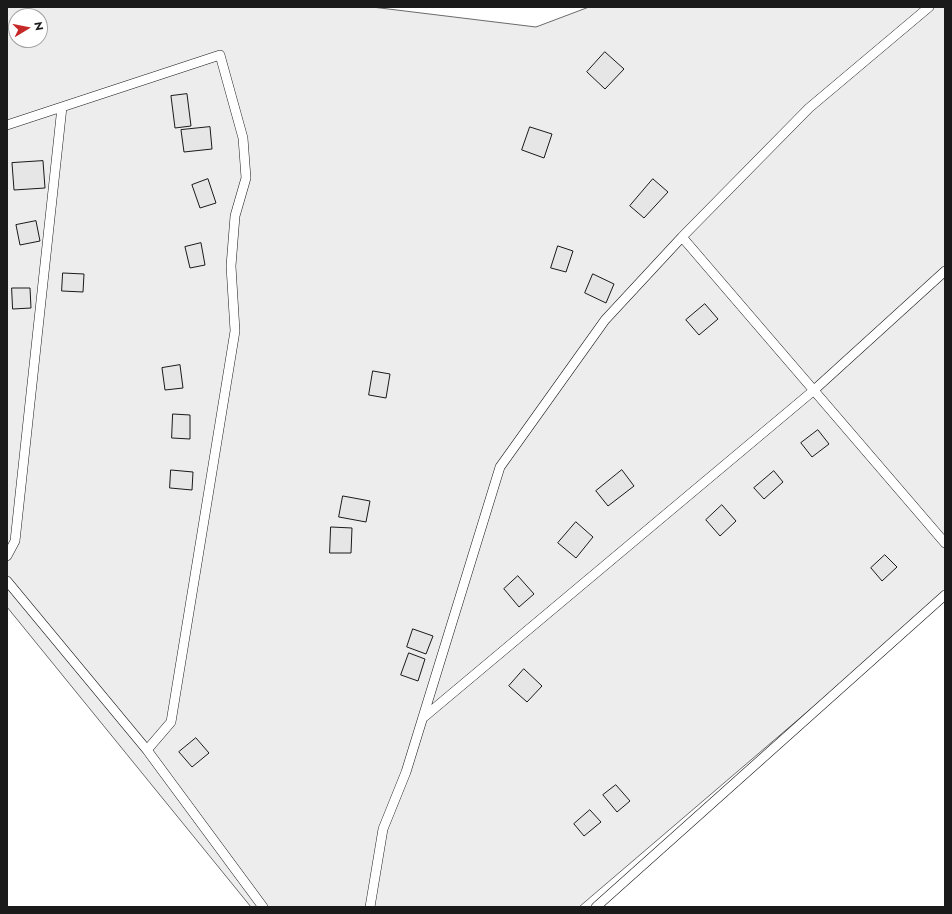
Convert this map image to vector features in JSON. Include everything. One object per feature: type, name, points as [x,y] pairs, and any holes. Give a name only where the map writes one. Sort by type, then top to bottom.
[{"type":"lane","points":[[370,907],[383,829],[406,772],[424,717],[500,467],[605,320],[682,238],[809,108],[929,7]]},
{"type":"lane","points":[[7,126],[220,55],[242,138],[246,178],[235,216],[230,266],[235,331],[171,722],[147,750]]},
{"type":"lane","points":[[7,556],[15,542],[62,107]]},
{"type":"lane","points":[[682,238],[812,391],[945,543]]},
{"type":"lane","points":[[424,717],[812,391],[945,271]]},
{"type":"lane","points":[[7,581],[147,750],[263,907]]},
{"type":"lane","points":[[596,907],[945,595]]},
{"type":"shaded area","points":[[7,7],[372,7],[536,27],[589,7],[945,7],[945,594],[579,907],[251,907],[7,607]]},
{"type":"building","points":[[605,52],[624,69],[605,89],[587,72]]},
{"type":"building","points":[[187,94],[191,126],[175,128],[171,96]]},
{"type":"building","points":[[210,127],[212,149],[184,152],[181,130]]},
{"type":"building","points":[[530,127],[552,134],[544,158],[522,150]]},
{"type":"building","points":[[43,161],[45,188],[14,190],[12,163]]},
{"type":"building","points":[[208,179],[216,203],[200,208],[192,185]]},
{"type":"building","points":[[653,179],[668,192],[644,218],[630,206]]},
{"type":"building","points":[[36,221],[40,241],[20,245],[16,225]]},
{"type":"building","points":[[201,243],[205,265],[190,268],[185,247]]},
{"type":"building","points":[[558,246],[573,251],[566,272],[551,268]]},
{"type":"building","points":[[63,273],[84,274],[83,292],[62,291]]},
{"type":"building","points":[[593,274],[614,284],[606,303],[585,293]]},
{"type":"building","points":[[12,288],[30,288],[31,308],[13,309]]},
{"type":"building","points":[[705,304],[718,319],[699,335],[686,320]]},
{"type":"building","points":[[180,365],[183,388],[165,390],[162,368]]},
{"type":"building","points":[[373,371],[390,374],[386,398],[369,395]]},
{"type":"building","points":[[173,414],[190,415],[190,439],[172,438]]},
{"type":"building","points":[[818,430],[829,444],[812,457],[801,443]]},
{"type":"building","points":[[171,470],[193,472],[192,490],[170,488]]},
{"type":"building","points":[[622,470],[634,486],[608,506],[596,491]]},
{"type":"building","points":[[774,471],[783,482],[764,499],[754,488]]},
{"type":"building","points":[[343,496],[370,501],[366,522],[339,517]]},
{"type":"building","points":[[722,505],[736,521],[720,536],[706,520]]},
{"type":"building","points":[[576,522],[593,537],[576,558],[558,543]]},
{"type":"building","points":[[331,527],[352,528],[351,553],[330,553]]},
{"type":"building","points":[[885,555],[897,567],[882,581],[871,568]]},
{"type":"building","points":[[518,576],[534,594],[519,607],[504,589]]},
{"type":"building","points":[[413,629],[433,636],[426,654],[407,647]]},
{"type":"building","points":[[409,653],[425,659],[418,681],[401,675]]},
{"type":"building","points":[[524,669],[542,686],[527,702],[509,686]]},
{"type":"building","points":[[196,738],[209,753],[192,767],[179,752]]},
{"type":"building","points":[[616,785],[630,801],[617,812],[603,795]]},
{"type":"building","points":[[590,810],[601,822],[584,836],[574,824]]}]
